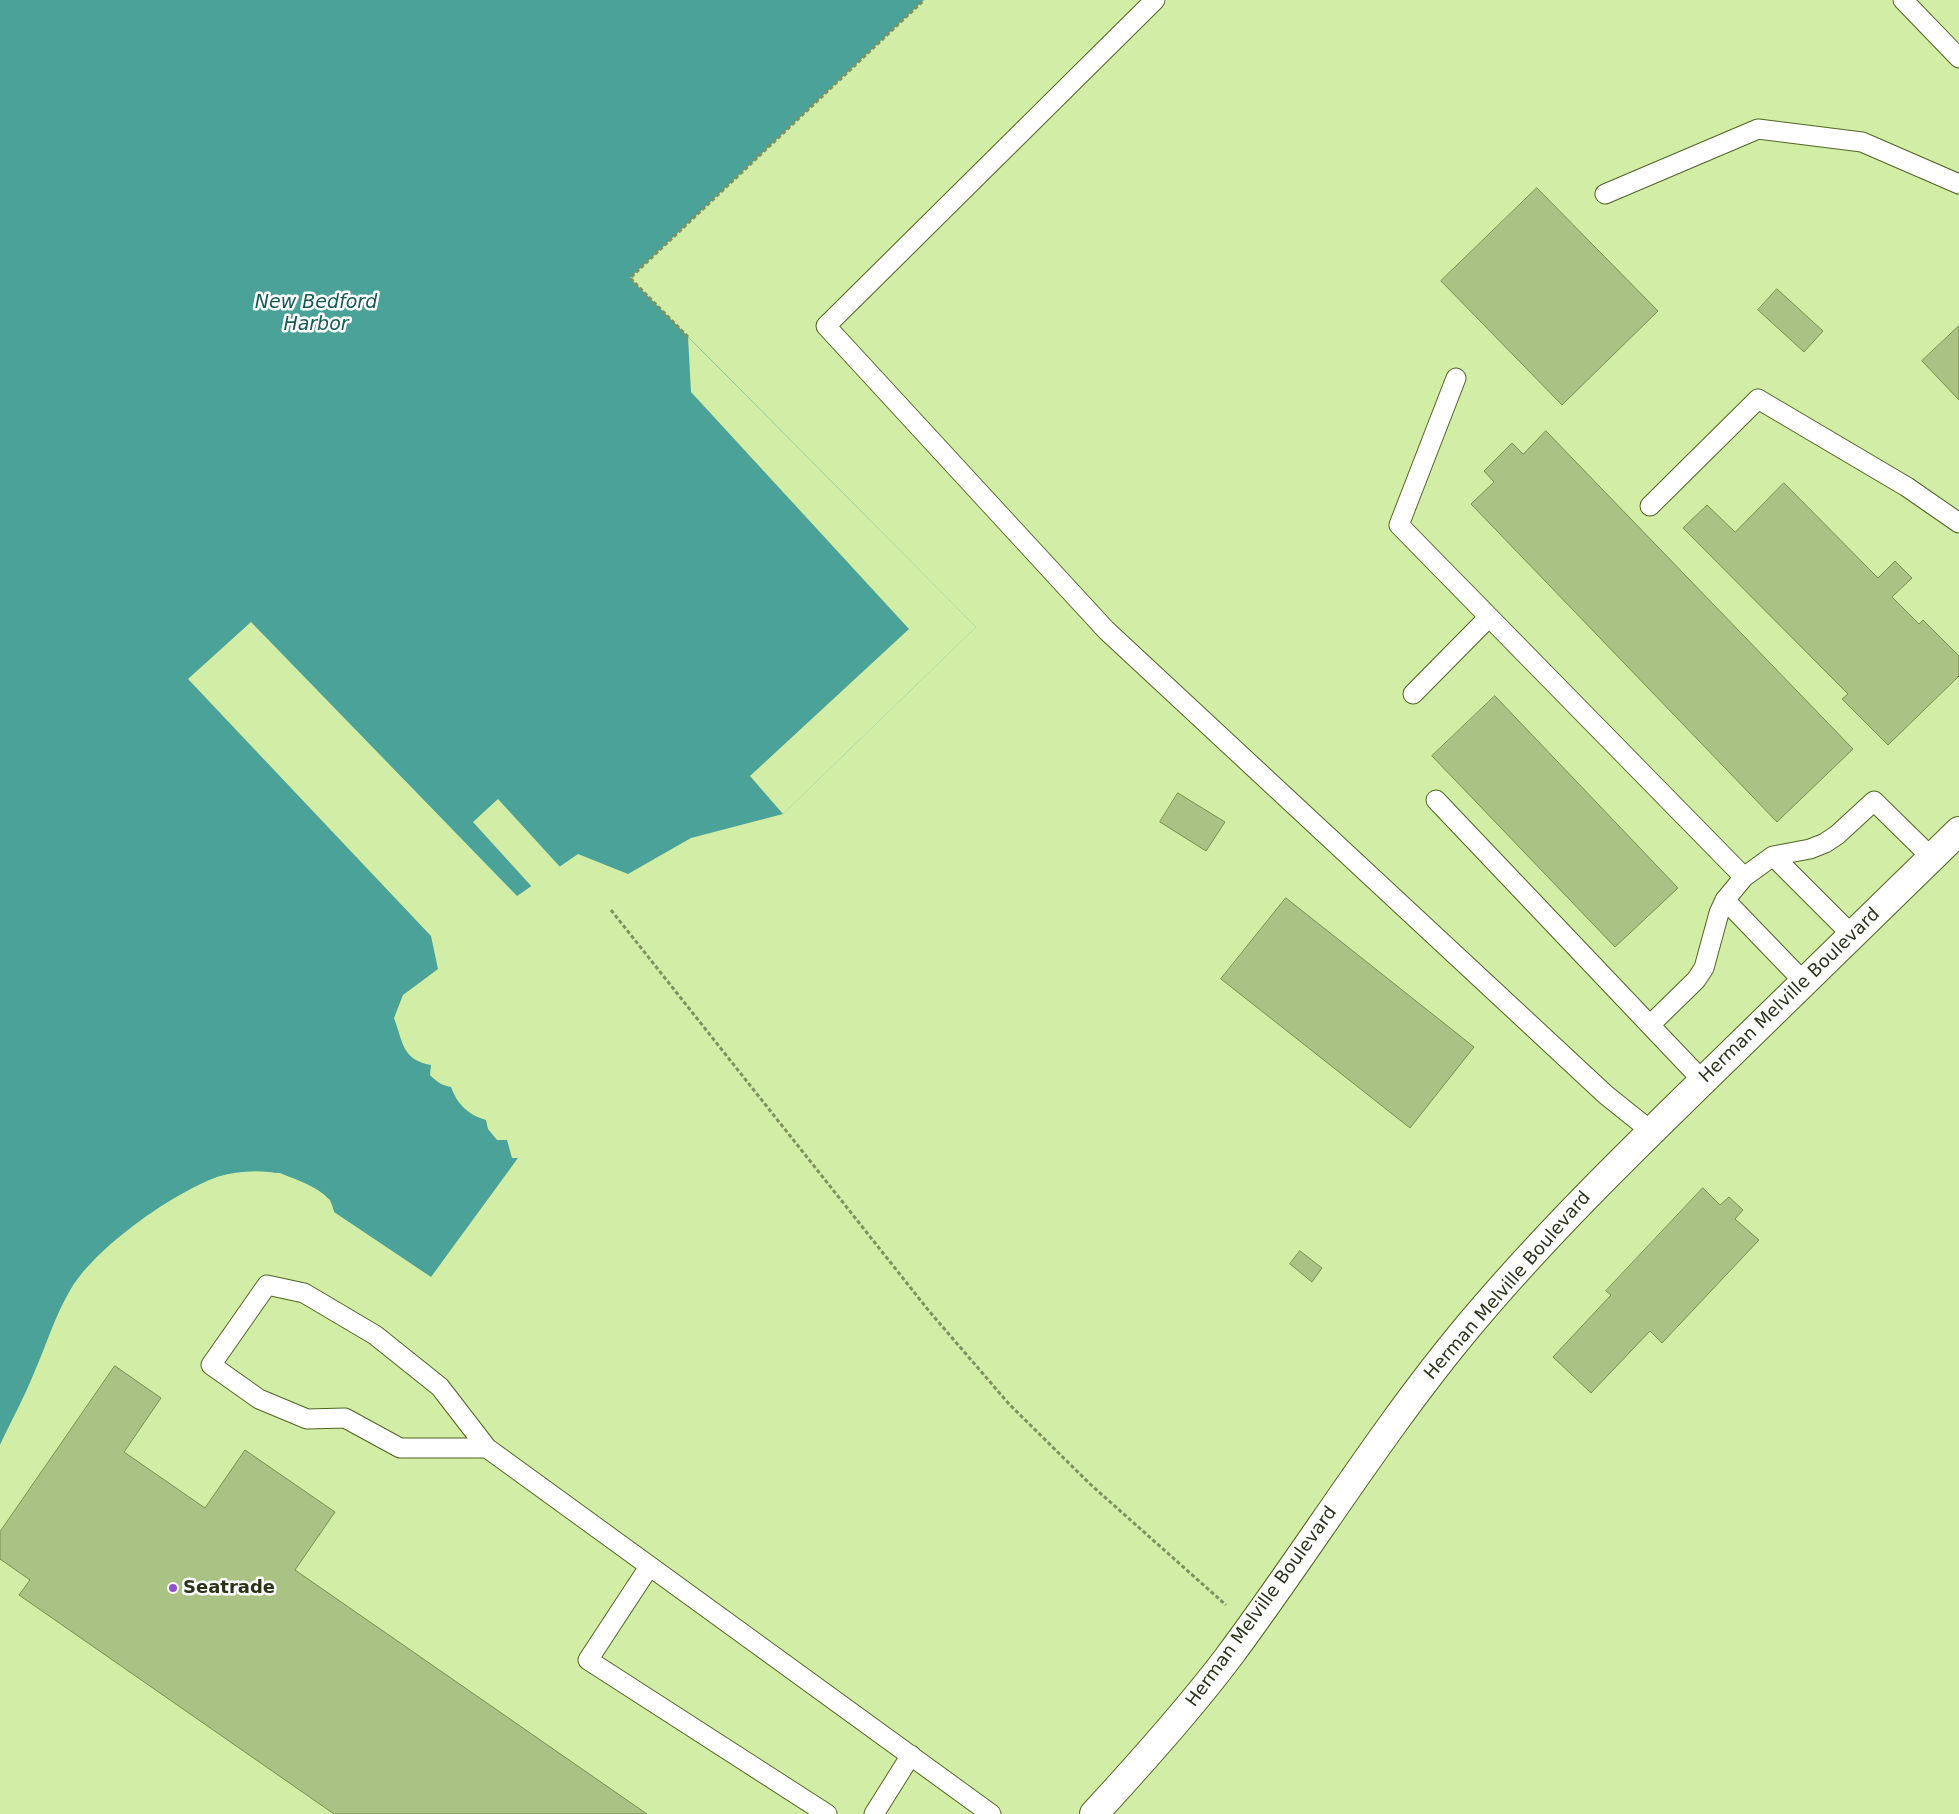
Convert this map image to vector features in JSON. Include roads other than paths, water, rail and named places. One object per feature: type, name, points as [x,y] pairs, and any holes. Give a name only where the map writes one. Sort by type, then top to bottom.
[{"type":"street","name":"Herman Melville Boulevard","points":[[1095,1814],[1176,1724],[1250,1627],[1400,1415],[1447,1353],[1532,1254],[1651,1131],[1959,831]]},
{"type":"lane","points":[[1155,0],[826,326],[1106,630],[1606,1095],[1651,1131]]},
{"type":"lane","points":[[1903,0],[1959,58]]},
{"type":"lane","points":[[1606,194],[1758,129],[1862,142],[1959,184]]},
{"type":"lane","points":[[1456,378],[1399,525],[1744,877]]},
{"type":"lane","points":[[1650,506],[1758,400],[1908,487],[1959,523]]},
{"type":"lane","points":[[1413,694],[1489,617]]},
{"type":"lane","points":[[1436,800],[1703,1081]]},
{"type":"lane","points":[[1650,1025],[1685,992],[1704,968],[1714,927],[1725,900],[1744,877],[1773,856],[1810,849],[1825,843],[1837,835],[1874,800],[1932,858]]},
{"type":"lane","points":[[1773,856],[1852,935]]},
{"type":"lane","points":[[1725,900],[1804,982]]},
{"type":"lane","points":[[487,1448],[400,1448],[345,1418],[307,1419],[259,1399],[211,1365],[267,1284],[304,1293],[375,1335],[440,1387],[487,1448],[991,1814]]},
{"type":"lane","points":[[649,1567],[588,1660],[827,1814]]},
{"type":"lane","points":[[874,1814],[911,1755]]},
{"type":"water","name":"New Bedford Harbor","points":[[0,0],[924,0],[630,278],[976,627],[783,814],[691,838],[628,874],[578,854],[517,896],[251,622],[188,679],[431,936],[438,969],[403,995],[394,1018],[402,1042],[405,1049],[414,1059],[431,1065],[430,1075],[439,1083],[451,1087],[456,1099],[464,1108],[486,1120],[488,1129],[497,1140],[507,1140],[512,1158],[518,1158],[431,1277],[334,1212],[330,1201],[319,1191],[284,1175],[256,1171],[229,1174],[217,1177],[178,1196],[157,1209],[116,1240],[82,1273],[60,1309],[30,1382],[0,1445]]},
{"type":"place","name":"Seatrade","points":[[173,1588]]}]
